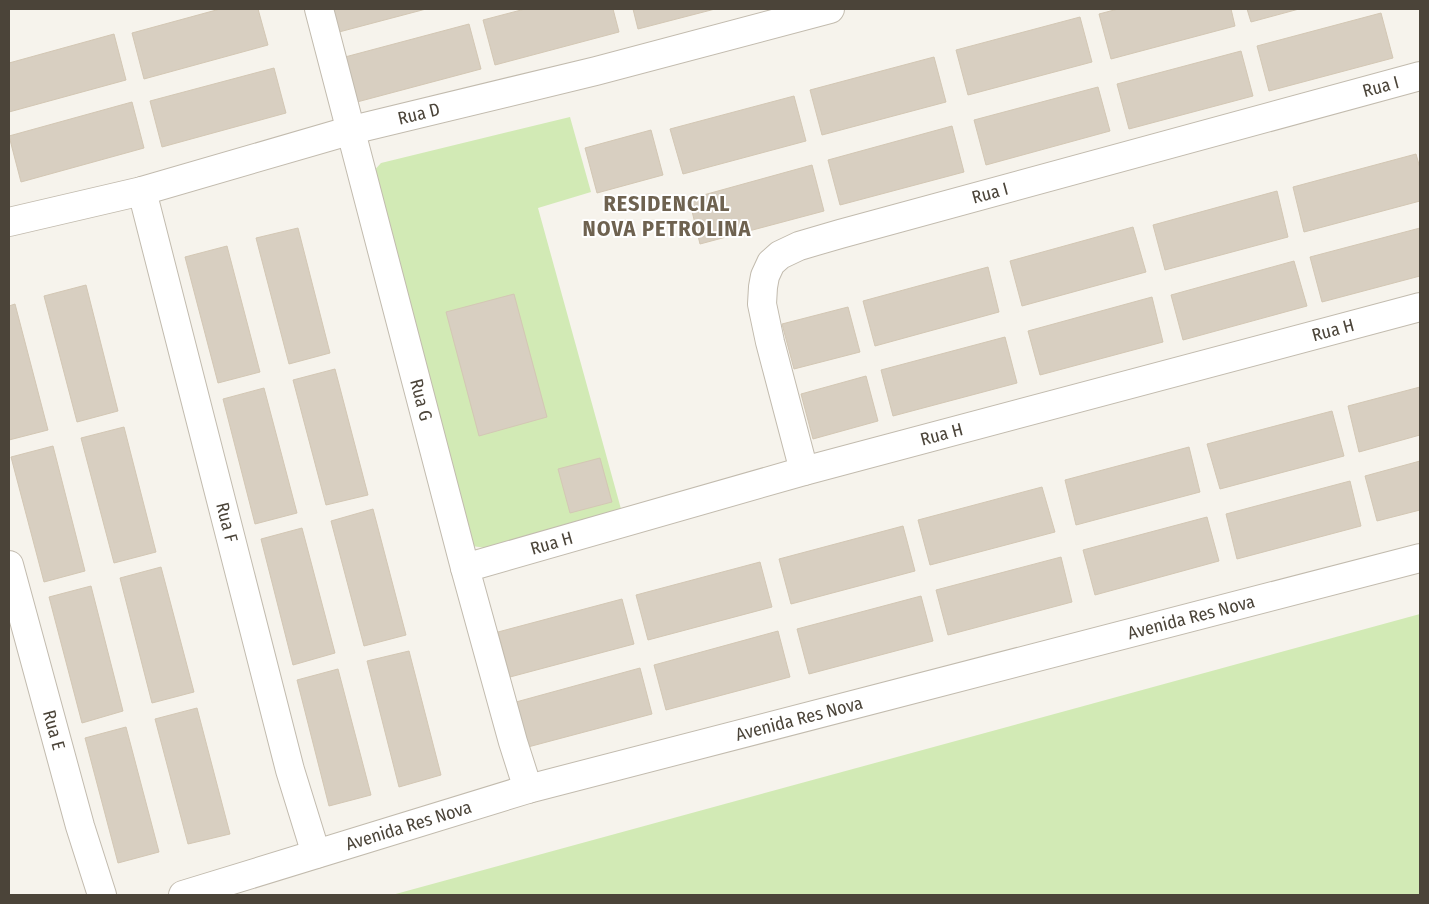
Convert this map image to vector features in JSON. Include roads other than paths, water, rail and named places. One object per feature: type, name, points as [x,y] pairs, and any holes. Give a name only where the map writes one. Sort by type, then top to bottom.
[{"type":"street","name":"Rua G","points":[[319,9],[465,568],[513,742],[528,789]]},
{"type":"street","name":"Rua D","points":[[9,222],[142,190],[352,130],[596,71],[830,9]]},
{"type":"street","name":"Rua I","points":[[804,471],[770,342],[762,304],[765,276],[771,263],[780,255],[799,246],[840,234],[1420,76]]},
{"type":"street","name":"Rua F","points":[[142,190],[290,770],[316,854]]},
{"type":"street","name":"Rua H","points":[[465,568],[804,471],[1420,307]]},
{"type":"street","name":"Avenida Res Nova","points":[[183,895],[528,789],[1420,558]]},
{"type":"street","name":"Rua E","points":[[9,565],[80,826],[102,895]]},
{"type":"district","name":"RESIDENCIAL NOVA PETROLINA","points":[[667,216]]}]
